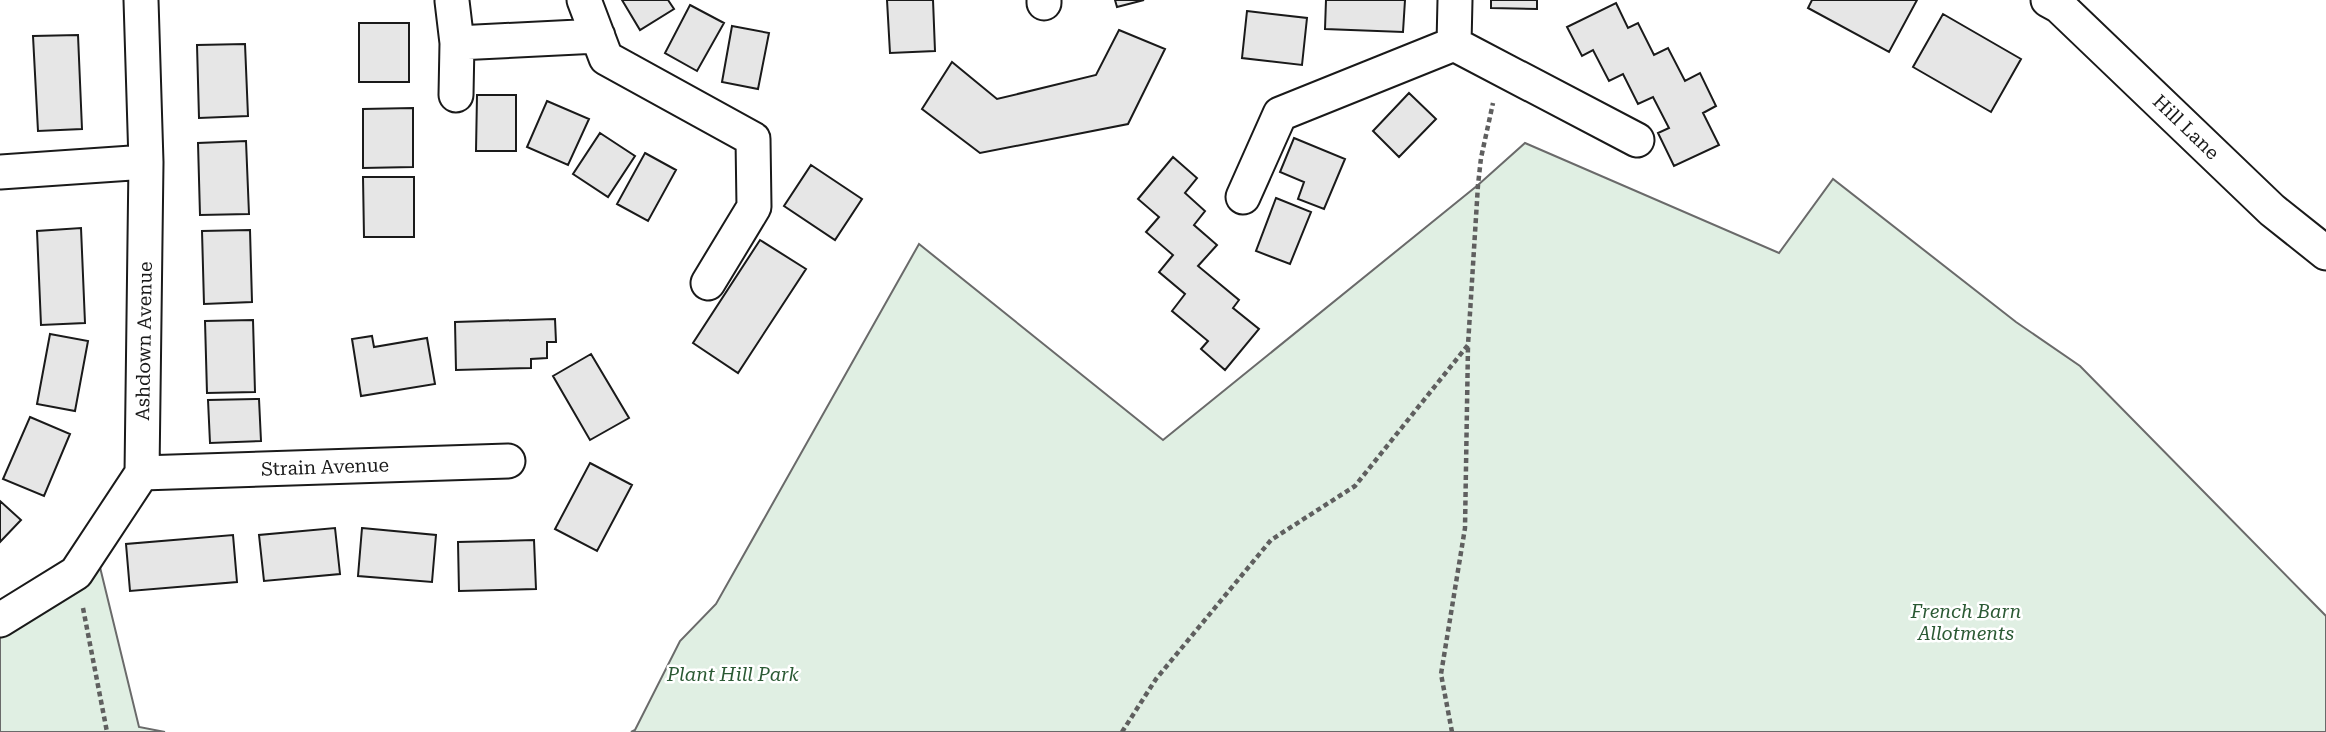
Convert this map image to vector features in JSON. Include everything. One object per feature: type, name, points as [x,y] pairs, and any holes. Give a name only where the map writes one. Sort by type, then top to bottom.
[{"type":"street","name":"Ashdown Avenue","points":[[141,0],[146,162],[142,473]]},
{"type":"street","points":[[584,0],[606,58],[753,139],[754,207],[708,283]]},
{"type":"street","points":[[1454,44],[1455,0]]},
{"type":"street","points":[[452,1],[457,43],[456,95]]},
{"type":"street","name":"Hill Lane","points":[[2056,2],[2272,210],[2326,253]]},
{"type":"street","points":[[457,43],[598,36]]},
{"type":"street","points":[[1243,197],[1280,114],[1454,44],[1637,140]]},
{"type":"street","points":[[0,172],[146,162]]},
{"type":"street","name":"Strain Avenue","points":[[142,473],[508,461]]},
{"type":"street","points":[[0,620],[76,573],[142,473]]},
{"type":"path","points":[[1452,732],[1441,674],[1465,528],[1468,345],[1480,172],[1501,68]]},
{"type":"path","points":[[1122,732],[1156,678],[1271,540],[1354,486],[1468,345]]},
{"type":"path","points":[[76,573],[107,732]]},
{"type":"green space","points":[[1525,143],[1779,253],[1833,179],[2016,322],[2080,366],[2326,616],[2326,732],[631,732],[635,730],[680,641],[716,604],[919,244],[1163,440],[1478,185]]},
{"type":"green space","points":[[98,559],[139,727],[165,732],[0,732],[0,637]]},
{"type":"building","points":[[622,0],[668,0],[674,9],[640,30]]},
{"type":"building","points":[[887,0],[933,0],[935,51],[890,53]]},
{"type":"building","points":[[1115,0],[1144,0],[1117,7]]},
{"type":"building","points":[[1326,0],[1405,0],[1403,32],[1325,29]]},
{"type":"building","points":[[1491,0],[1537,0],[1537,9],[1491,8]]},
{"type":"building","points":[[1812,0],[1917,0],[1889,52],[1808,8]]},
{"type":"building","points":[[1616,3],[1628,28],[1638,23],[1654,55],[1668,48],[1685,81],[1700,73],[1716,106],[1703,113],[1719,145],[1674,166],[1658,133],[1669,128],[1653,97],[1638,104],[1623,74],[1609,81],[1593,50],[1582,56],[1567,27]]},
{"type":"building","points":[[690,5],[724,23],[697,71],[665,53]]},
{"type":"building","points":[[1247,11],[1307,18],[1302,65],[1242,58]]},
{"type":"building","points":[[1943,14],[2021,59],[1991,112],[1913,67]]},
{"type":"building","points":[[359,23],[409,23],[409,82],[359,82]]},
{"type":"building","points":[[732,26],[769,33],[758,89],[722,82]]},
{"type":"building","points":[[1119,30],[1165,49],[1128,124],[980,153],[922,109],[952,62],[997,99],[1096,75]]},
{"type":"building","points":[[78,35],[82,129],[38,131],[33,36]]},
{"type":"building","points":[[245,44],[248,116],[199,118],[197,45]]},
{"type":"building","points":[[1409,93],[1436,119],[1399,157],[1373,131]]},
{"type":"building","points":[[477,95],[516,95],[516,151],[476,151]]},
{"type":"building","points":[[547,101],[589,119],[568,165],[527,147]]},
{"type":"building","points":[[413,108],[413,167],[363,168],[363,109]]},
{"type":"building","points":[[600,133],[635,156],[608,197],[573,174]]},
{"type":"building","points":[[1294,138],[1345,159],[1324,209],[1298,199],[1304,182],[1280,172]]},
{"type":"building","points":[[246,141],[249,214],[200,215],[198,143]]},
{"type":"building","points":[[645,153],[676,170],[648,221],[617,204]]},
{"type":"building","points":[[1173,157],[1197,178],[1185,193],[1205,211],[1194,225],[1217,245],[1198,266],[1239,300],[1233,308],[1259,329],[1225,370],[1201,349],[1208,341],[1172,311],[1185,294],[1159,272],[1173,255],[1146,232],[1159,217],[1138,199]]},
{"type":"building","points":[[811,165],[862,199],[835,240],[784,206]]},
{"type":"building","points":[[363,177],[414,177],[414,237],[364,237]]},
{"type":"building","points":[[1276,198],[1311,212],[1290,264],[1256,251]]},
{"type":"building","points":[[81,228],[85,323],[41,325],[37,231]]},
{"type":"building","points":[[250,230],[252,302],[204,304],[202,231]]},
{"type":"building","points":[[760,240],[806,269],[738,373],[693,343]]},
{"type":"building","points":[[555,319],[556,342],[547,342],[547,358],[531,359],[531,368],[456,370],[455,322]]},
{"type":"building","points":[[253,320],[255,392],[207,393],[205,321]]},
{"type":"building","points":[[50,334],[88,341],[75,411],[37,404]]},
{"type":"building","points":[[372,336],[374,347],[427,338],[435,384],[361,396],[352,339]]},
{"type":"building","points":[[591,354],[629,418],[590,440],[553,376]]},
{"type":"building","points":[[259,399],[261,441],[210,443],[208,400]]},
{"type":"building","points":[[30,417],[70,434],[44,496],[3,479]]},
{"type":"building","points":[[590,463],[632,485],[597,551],[555,529]]},
{"type":"building","points":[[0,501],[21,520],[0,542]]},
{"type":"building","points":[[335,528],[340,574],[264,581],[259,535]]},
{"type":"building","points":[[362,528],[436,535],[432,582],[358,576]]},
{"type":"building","points":[[233,535],[237,582],[130,591],[126,544]]},
{"type":"building","points":[[534,540],[536,589],[459,591],[458,542]]},
{"type":"park label","name":"French Barn Allotments","points":[[1966,622]]},
{"type":"park label","name":"Plant Hill Park","points":[[733,674]]}]
